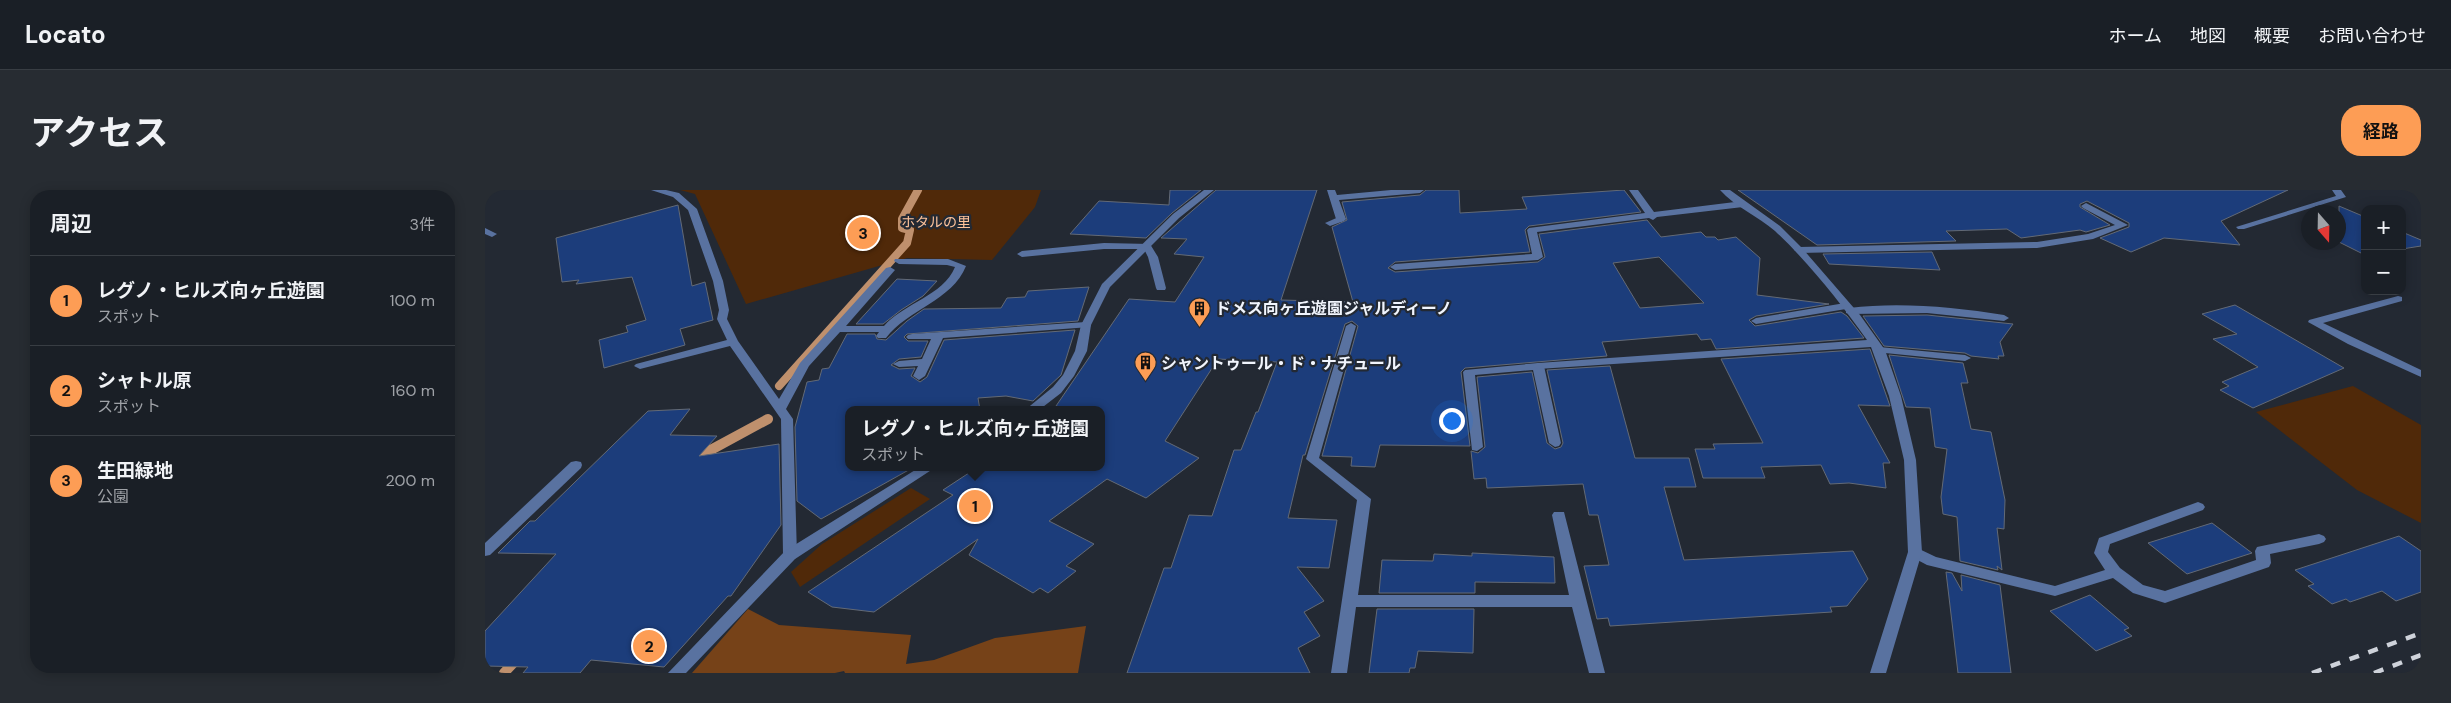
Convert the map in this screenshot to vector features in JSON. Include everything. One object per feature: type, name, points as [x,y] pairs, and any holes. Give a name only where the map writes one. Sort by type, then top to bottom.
[{"type":"street","points":[[655,190],[676,195],[692,209],[697,230],[718,281],[724,310],[722,319],[733,342],[787,419],[790,555]]},
{"type":"street","points":[[1036,406],[1057,390],[1068,376],[1081,352],[1086,325],[1106,286],[1177,216],[1210,190]]},
{"type":"street","points":[[1330,223],[1341,219],[1332,194],[1420,190]]},
{"type":"street","points":[[1633,190],[1653,217]]},
{"type":"street","points":[[1724,190],[1777,228],[1799,250],[1877,346],[1895,396],[1910,460],[1915,552],[1878,673]]},
{"type":"street","points":[[2241,227],[2341,197],[2336,190]]},
{"type":"street","points":[[1395,267],[1538,257],[1532,230],[1653,217],[1743,204]]},
{"type":"street","points":[[1799,250],[2037,245],[2090,237],[2123,225],[2086,206]]},
{"type":"street","points":[[1022,254],[1104,246],[1147,246]]},
{"type":"street","points":[[1147,246],[1153,256],[1161,288]]},
{"type":"street","points":[[836,329],[884,333],[889,324],[918,304],[940,292],[960,274],[961,266],[948,262],[899,260]]},
{"type":"street","points":[[781,409],[804,366],[890,270]]},
{"type":"street","points":[[2398,299],[2313,322],[2421,374]]},
{"type":"street","points":[[1755,321],[1847,308],[1951,310],[2004,318]]},
{"type":"street","points":[[912,337],[1086,325]]},
{"type":"street","points":[[1339,673],[1364,499],[1312,459],[1351,326]]},
{"type":"street","points":[[919,376],[939,335]]},
{"type":"street","points":[[640,366],[733,342]]},
{"type":"street","points":[[1477,447],[1469,372],[1538,366],[1877,346],[1965,358]]},
{"type":"street","points":[[899,364],[926,362]]},
{"type":"street","points":[[1538,366],[1555,443]]},
{"type":"street","points":[[485,551],[576,465]]},
{"type":"street","points":[[676,673],[790,555],[924,471]]},
{"type":"street","points":[[2198,507],[2104,541],[2101,553],[2115,572],[2138,589],[2165,597],[2265,563],[2262,551],[2319,539]]},
{"type":"street","points":[[1559,515],[1578,601],[1597,673]]},
{"type":"street","points":[[1915,552],[1932,561],[2055,591],[2115,572]]},
{"type":"street","points":[[1349,601],[1578,601]]},
{"type":"green space","name":"ホタルの里","points":[[680,190],[1041,190],[1035,207],[992,260],[907,258],[746,304],[695,194]]},
{"type":"green space","points":[[2353,386],[2421,425],[2421,523],[2357,490],[2256,412]]},
{"type":"green space","points":[[911,488],[930,499],[800,587],[791,572],[822,544]]},
{"type":"shaded area","points":[[748,609],[779,625],[911,635],[906,664],[934,660],[995,638],[1086,626],[1078,673],[845,673],[844,671],[835,673],[692,673]]},
{"type":"building","points":[[1170,190],[1201,190],[1172,213],[1146,238],[1070,234],[1099,201],[1169,205]]},
{"type":"building","points":[[1216,190],[1317,190],[1281,300],[1353,302],[1332,227],[1347,220],[1342,202],[1420,195],[1426,190],[1459,190],[1460,213],[1527,209],[1522,197],[1624,190],[1641,212],[1529,226],[1525,230],[1530,252],[1395,262],[1388,268],[1395,272],[1538,262],[1545,257],[1539,234],[1647,220],[1661,237],[1701,232],[1706,237],[1715,237],[1718,240],[1736,237],[1760,258],[1757,295],[1829,304],[1756,316],[1749,320],[1755,326],[1841,312],[1847,316],[1864,338],[1716,349],[1711,339],[1701,340],[1697,334],[1602,342],[1607,356],[1465,368],[1461,372],[1470,446],[1380,445],[1375,467],[1351,466],[1352,457],[1322,456],[1358,326],[1352,321],[1345,324],[1305,455],[1303,455],[1288,518],[1337,520],[1329,568],[1297,567],[1324,601],[1304,612],[1320,636],[1298,648],[1310,673],[1127,673],[1164,568],[1171,568],[1189,515],[1212,516],[1234,450],[1241,450],[1277,362],[1218,359],[1165,441],[1199,458],[1146,498],[1107,479],[1049,521],[1094,544],[1066,566],[1076,571],[1048,593],[1040,588],[1033,593],[969,555],[978,539],[874,612],[832,607],[808,592],[953,495],[943,490],[972,471],[1105,471],[1105,406],[1056,406],[1129,299],[1175,302],[1204,257],[1174,254],[1187,239],[1161,238]],"holes":[[[1659,257],[1704,303],[1640,308],[1613,263]]]},
{"type":"building","points":[[1738,190],[2288,190],[2221,221],[2240,245],[2164,238],[2131,252],[2100,238],[2129,227],[2129,223],[2087,201],[2080,204],[2080,207],[2110,225],[2086,232],[2080,230],[2021,238],[2007,229],[1946,231],[1956,241],[1817,245]]},
{"type":"building","points":[[678,205],[692,286],[705,282],[713,320],[680,329],[685,345],[604,368],[599,340],[628,332],[626,326],[646,320],[632,277],[576,284],[579,280],[562,282],[556,238]]},
{"type":"building","points":[[2346,209],[2361,215],[2361,253],[2346,246]]},
{"type":"building","points":[[2406,234],[2421,240],[2421,246],[2406,248]]},
{"type":"building","points":[[1932,252],[1940,270],[1829,264],[1823,254]]},
{"type":"building","points":[[897,279],[937,281],[923,296],[883,324],[856,324]]},
{"type":"building","points":[[1089,287],[1078,321],[907,334],[904,337],[908,341],[928,341],[921,357],[899,359],[891,365],[899,369],[915,368],[911,376],[920,382],[927,377],[944,340],[1075,330],[1061,375],[1033,401],[1006,396],[978,398],[979,406],[845,406],[845,471],[907,471],[821,519],[797,501],[795,427],[807,382],[819,380],[822,369],[829,368],[847,334],[875,334],[877,339],[886,340],[924,309],[1001,308],[1007,298],[1025,297],[1028,291]]},
{"type":"building","points":[[2235,305],[2344,368],[2253,408],[2220,390],[2229,386],[2222,382],[2258,367],[2213,339],[2237,334],[2202,314]]},
{"type":"building","points":[[1927,315],[2013,324],[2000,342],[2004,356],[1998,356],[1999,359],[1971,356],[1965,353],[1884,346],[1863,316]]},
{"type":"building","points":[[1870,349],[1890,406],[1858,405],[1890,463],[1883,463],[1886,488],[1849,483],[1830,484],[1821,465],[1761,467],[1765,478],[1703,478],[1695,449],[1715,449],[1713,444],[1763,443],[1721,359]]},
{"type":"building","points":[[1889,355],[1963,363],[1968,383],[1961,383],[1971,429],[1991,432],[2005,500],[2004,529],[1997,528],[2002,570],[1997,566],[1998,570],[1960,561],[1957,517],[1943,514],[1941,497],[1947,449],[1935,447],[1930,408],[1906,407]]},
{"type":"building","points":[[1610,366],[1635,458],[1689,458],[1696,487],[1664,487],[1684,560],[1853,551],[1868,579],[1847,606],[1830,607],[1832,612],[1610,626],[1608,618],[1597,619],[1584,566],[1609,565],[1598,515],[1589,515],[1583,484],[1487,488],[1486,478],[1474,479],[1471,451],[1478,453],[1485,447],[1477,377],[1532,372],[1547,443],[1555,449],[1561,447],[1563,443],[1547,370]]},
{"type":"building","points":[[690,409],[670,435],[717,436],[699,456],[779,444],[781,525],[731,596],[728,596],[664,667],[591,660],[580,673],[523,673],[528,667],[485,666],[485,631],[556,554],[498,553],[530,521],[535,521],[648,411]]},
{"type":"building","points":[[2212,523],[2252,553],[2187,574],[2148,543]]},
{"type":"building","points":[[2399,536],[2421,551],[2421,592],[2396,601],[2382,591],[2350,602],[2346,599],[2332,604],[2308,586],[2314,584],[2295,570]]},
{"type":"building","points":[[1472,553],[1554,557],[1555,583],[1475,582],[1475,593],[1379,593],[1382,560],[1433,561],[1434,554],[1472,556]]},
{"type":"building","points":[[1946,572],[1952,573],[1962,591],[1961,575],[2000,585],[2011,673],[1958,673]]},
{"type":"building","points":[[2090,595],[2129,628],[2124,630],[2132,636],[2096,651],[2050,611]]},
{"type":"building","points":[[1377,609],[1474,609],[1473,653],[1418,651],[1415,668],[1410,668],[1409,673],[1369,673]]},
{"type":"waterway","points":[[779,386],[907,243],[910,230],[902,228],[902,219],[918,190]]},
{"type":"waterway","points":[[697,464],[707,452],[768,419]]},
{"type":"waterway","points":[[504,673],[518,658]]},
{"type":"railway","points":[[2312,673],[2421,633]]},
{"type":"railway","points":[[2374,673],[2421,655]]},
{"type":"place","name":"生田緑地","points":[[863,233]]},
{"type":"place","name":"ドメス向ヶ丘遊園ジャルディーノ","points":[[1199,327]]},
{"type":"place","name":"シャントゥール・ド・ナチュール","points":[[1145,382]]},
{"type":"place","name":"レグノ・ヒルズ向ヶ丘遊園","points":[[975,506]]},
{"type":"place","name":"シャトル原","points":[[649,646]]}]
